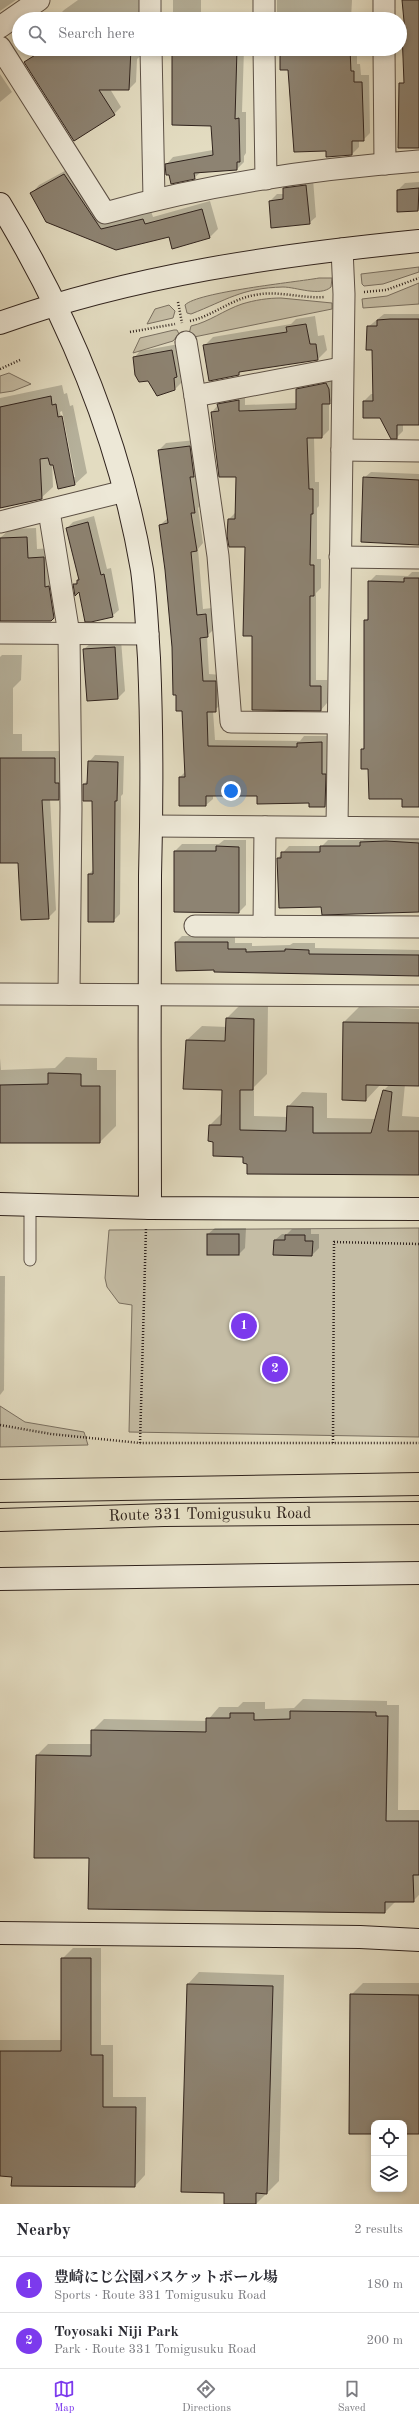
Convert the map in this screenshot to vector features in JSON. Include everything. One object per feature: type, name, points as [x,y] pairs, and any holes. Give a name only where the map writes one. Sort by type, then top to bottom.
[{"type":"highway","points":[[0,1476],[42,1489]]},
{"type":"highway","name":"Route 331 Tomigusuku Road","points":[[0,1491],[42,1489],[419,1484]]},
{"type":"highway","name":"Route 331 Tomigusuku Road","points":[[0,1520],[42,1518],[419,1513]]},
{"type":"highway","points":[[0,1533],[42,1518]]},
{"type":"street","points":[[22,12],[39,0]]},
{"type":"street","points":[[150,0],[150,12]]},
{"type":"street","points":[[264,0],[264,12]]},
{"type":"street","points":[[384,0],[384,12]]},
{"type":"street","points":[[0,27],[12,19]]},
{"type":"street","points":[[0,47],[105,213],[154,199],[266,178],[419,161]]},
{"type":"street","points":[[151,56],[154,199]]},
{"type":"street","points":[[264,56],[266,178]]},
{"type":"street","points":[[384,56],[385,164]]},
{"type":"street","points":[[0,204],[24,243],[55,306],[85,372],[109,434],[125,491],[142,572],[148,634],[151,704],[148,1218]]},
{"type":"street","points":[[0,323],[55,306],[195,271],[342,249],[419,241]]},
{"type":"street","points":[[337,827],[342,450],[341,368],[344,294],[342,249]]},
{"type":"street","points":[[186,342],[218,556],[231,722],[338,723]]},
{"type":"street","points":[[195,396],[341,368]]},
{"type":"street","points":[[342,450],[419,451]]},
{"type":"street","points":[[0,522],[125,491]]},
{"type":"street","points":[[49,511],[69,634],[72,808],[69,994]]},
{"type":"street","points":[[340,557],[419,558]]},
{"type":"street","points":[[0,633],[148,634]]},
{"type":"street","points":[[151,826],[419,828]]},
{"type":"street","points":[[264,926],[266,827]]},
{"type":"street","points":[[195,926],[419,927]]},
{"type":"street","points":[[0,994],[419,996]]},
{"type":"street","points":[[0,1204],[30,1204],[148,1218],[419,1209]]},
{"type":"street","points":[[0,1579],[419,1573]]},
{"type":"street","points":[[0,1933],[360,1937],[419,1940]]},
{"type":"lane","points":[[30,1204],[30,1260]]},
{"type":"path","points":[[130,332],[196,319],[236,300],[255,295],[286,293],[321,297],[386,290],[419,278]]},
{"type":"path","points":[[0,369],[20,360]]},
{"type":"path","points":[[140,1443],[148,1218]]},
{"type":"path","points":[[333,1443],[334,1242],[419,1244]]},
{"type":"path","points":[[0,1426],[58,1435],[140,1443],[419,1443]]},
{"type":"shaded area","points":[[419,267],[419,272],[383,284],[364,286],[362,284],[361,274]]},
{"type":"shaded area","points":[[319,278],[332,278],[331,287],[321,291],[308,291],[283,287],[245,292],[191,314],[187,313],[185,305],[193,300],[227,292]]},
{"type":"shaded area","points":[[419,283],[419,304],[363,308],[362,299],[387,296]]},
{"type":"shaded area","points":[[281,298],[332,303],[332,309],[194,337],[189,334],[191,326],[204,322],[242,304],[257,300]]},
{"type":"shaded area","points":[[169,305],[175,311],[173,318],[147,324],[155,309]]},
{"type":"shaded area","points":[[177,330],[179,334],[173,341],[133,353],[140,338]]},
{"type":"shaded area","points":[[9,373],[31,384],[13,391],[0,393],[0,376]]},
{"type":"shaded area","points":[[419,1228],[419,1437],[129,1432],[132,1305],[119,1303],[107,1287],[105,1278],[109,1230]]},
{"type":"shaded area","points":[[0,1406],[25,1422],[84,1432],[88,1445],[0,1447]]},
{"type":"building","points":[[402,0],[419,0],[419,148],[398,148],[399,83],[404,83],[403,56],[407,56],[407,12],[403,12]]},
{"type":"building","points":[[34,56],[131,56],[129,90],[99,90],[115,115],[74,141],[24,62]]},
{"type":"building","points":[[172,56],[237,56],[235,119],[239,118],[240,162],[237,162],[237,170],[194,173],[195,179],[171,184],[169,175],[166,175],[165,164],[213,155],[211,126],[172,125]]},
{"type":"building","points":[[280,56],[350,56],[351,71],[354,71],[354,82],[362,82],[364,141],[352,141],[352,155],[326,157],[326,151],[294,152],[288,70],[280,70]]},
{"type":"building","points":[[64,174],[101,229],[143,219],[145,224],[202,209],[210,238],[172,249],[169,237],[116,250],[46,222],[30,193]]},
{"type":"building","points":[[306,185],[310,224],[271,228],[269,201],[283,199],[283,188]]},
{"type":"building","points":[[419,188],[418,211],[397,212],[397,190]]},
{"type":"building","points":[[419,319],[419,425],[397,425],[397,439],[391,439],[380,418],[363,418],[363,401],[373,401],[372,350],[366,350],[367,326],[377,326],[377,320]]},
{"type":"building","points":[[306,324],[310,344],[316,344],[318,360],[239,372],[239,375],[209,381],[203,345],[287,332],[286,327]]},
{"type":"building","points":[[172,350],[177,377],[174,378],[175,390],[157,396],[148,381],[139,382],[135,375],[133,357]]},
{"type":"building","points":[[326,383],[329,389],[330,404],[322,404],[322,438],[307,438],[309,489],[313,489],[310,565],[314,565],[314,596],[310,596],[310,686],[321,686],[321,711],[252,710],[252,636],[243,636],[245,547],[229,547],[227,536],[228,519],[235,519],[236,477],[219,477],[211,412],[219,411],[217,404],[239,400],[239,411],[296,409],[296,389]]},
{"type":"building","points":[[51,396],[52,405],[56,404],[58,417],[62,416],[75,485],[58,489],[53,465],[50,465],[48,458],[40,459],[42,499],[0,508],[0,407]]},
{"type":"building","points":[[190,446],[194,477],[190,477],[195,513],[191,513],[197,551],[191,552],[197,615],[206,614],[208,637],[200,638],[203,681],[216,681],[216,712],[207,712],[208,746],[297,747],[297,743],[322,742],[322,774],[326,774],[325,807],[309,807],[309,803],[257,804],[257,796],[206,796],[206,806],[179,806],[179,777],[185,777],[182,711],[176,711],[176,695],[173,695],[172,647],[159,525],[168,523],[158,450]]},
{"type":"building","points":[[363,477],[419,480],[419,545],[361,542]]},
{"type":"building","points":[[88,522],[101,575],[104,574],[113,617],[85,622],[79,592],[75,596],[73,584],[77,584],[77,580],[79,580],[66,528]]},
{"type":"building","points":[[27,537],[28,558],[44,557],[45,587],[49,586],[54,618],[51,621],[0,621],[0,538]]},
{"type":"building","points":[[404,578],[419,578],[419,807],[402,807],[402,799],[369,799],[368,769],[361,769],[361,749],[364,749],[364,620],[368,620],[368,581],[404,582]]},
{"type":"building","points":[[115,647],[118,699],[87,701],[83,649]]},
{"type":"building","points":[[0,758],[55,758],[55,783],[59,783],[59,800],[42,800],[49,919],[21,920],[18,863],[0,863]]},
{"type":"building","points":[[88,761],[118,762],[117,801],[115,801],[114,922],[88,922],[88,874],[93,874],[92,801],[83,801],[83,784],[87,784]]},
{"type":"building","points":[[386,841],[419,843],[419,912],[322,915],[321,907],[279,908],[277,858],[281,858],[281,852],[320,852],[320,846],[360,846],[360,842]]},
{"type":"building","points":[[216,846],[239,847],[239,913],[174,912],[174,851],[216,851]]},
{"type":"building","points":[[175,942],[228,942],[228,949],[246,949],[246,952],[285,951],[285,949],[309,950],[309,954],[419,955],[419,976],[214,972],[214,970],[176,971]]},
{"type":"building","points":[[226,1018],[254,1019],[253,1090],[240,1090],[240,1130],[286,1131],[287,1106],[313,1107],[313,1133],[371,1133],[383,1090],[392,1092],[388,1131],[419,1131],[419,1175],[247,1174],[247,1164],[243,1163],[243,1157],[213,1156],[213,1142],[208,1141],[209,1125],[221,1125],[222,1090],[183,1089],[186,1040],[225,1041]]},
{"type":"building","points":[[343,1022],[419,1023],[419,1086],[366,1085],[366,1101],[342,1100]]},
{"type":"building","points":[[48,1073],[81,1074],[81,1086],[100,1086],[100,1143],[0,1143],[0,1085],[48,1084]]},
{"type":"building","points":[[207,1234],[239,1234],[239,1255],[207,1255]]},
{"type":"building","points":[[285,1235],[305,1235],[305,1241],[313,1241],[312,1256],[273,1255],[274,1240],[285,1240]]},
{"type":"building","points":[[290,1711],[376,1712],[376,1716],[388,1716],[386,1821],[419,1821],[419,1875],[413,1875],[414,1902],[385,1902],[385,1913],[88,1909],[89,1858],[34,1858],[36,1755],[91,1756],[91,1730],[206,1732],[206,1718],[230,1718],[230,1713],[254,1713],[254,1720],[290,1719]]},
{"type":"building","points":[[61,1958],[91,1958],[91,2055],[103,2055],[103,2107],[136,2107],[135,2187],[11,2186],[12,2177],[0,2176],[0,2051],[61,2051]]},
{"type":"building","points":[[187,1984],[273,1986],[267,2194],[256,2193],[256,2204],[224,2204],[224,2193],[181,2192]]},
{"type":"building","points":[[350,1994],[419,1995],[419,2134],[407,2134],[407,2120],[371,2120],[371,2134],[349,2134]]},
{"type":"place","name":"豊崎にじ公園バスケットボール場","points":[[244,1326]]},
{"type":"place","name":"Toyosaki Niji Park","points":[[275,1369]]}]
